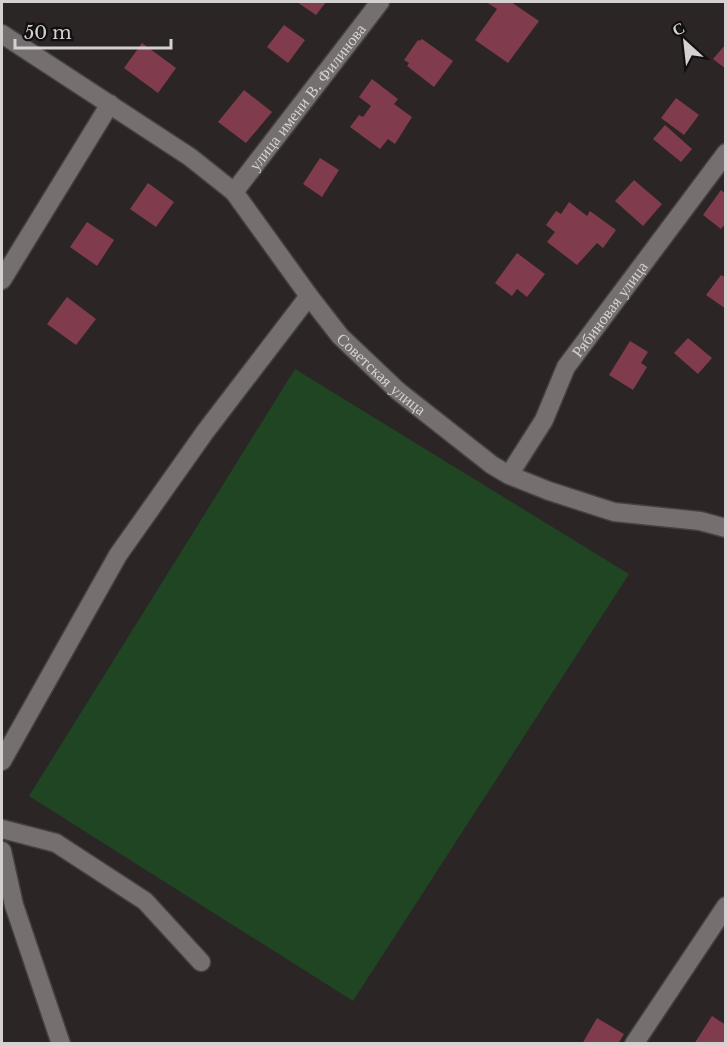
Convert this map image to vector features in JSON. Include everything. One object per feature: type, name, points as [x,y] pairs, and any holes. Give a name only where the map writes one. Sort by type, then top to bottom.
[{"type":"street","name":"улица имени В. Филинова","points":[[234,192],[380,2]]},
{"type":"street","name":"Советская улица","points":[[2,34],[190,157],[234,192],[340,336],[398,391],[492,465],[549,491],[614,512],[700,521],[726,528]]},
{"type":"street","points":[[2,280],[110,105]]},
{"type":"street","name":"Рябиновая улица","points":[[509,474],[544,420],[566,367],[726,153]]},
{"type":"street","points":[[2,761],[118,555],[205,432],[309,296]]},
{"type":"street","points":[[2,830],[56,843],[145,901],[201,962]]},
{"type":"street","points":[[2,851],[14,905],[61,1044]]},
{"type":"street","points":[[633,1044],[726,906]]},
{"type":"green space","points":[[295,369],[629,574],[353,1001],[29,796]]},
{"type":"building","points":[[297,2],[326,2],[316,15]]},
{"type":"building","points":[[486,2],[511,2],[539,21],[508,63],[475,40],[497,9]]},
{"type":"building","points":[[284,25],[305,40],[288,63],[267,47]]},
{"type":"building","points":[[422,39],[453,61],[434,87],[407,66],[409,63],[404,60],[418,40]]},
{"type":"building","points":[[142,43],[176,68],[158,93],[124,68]]},
{"type":"building","points":[[726,44],[726,69],[713,59]]},
{"type":"building","points":[[372,79],[398,99],[394,104],[412,117],[395,144],[388,139],[380,149],[350,127],[359,115],[363,117],[371,106],[359,97]]},
{"type":"building","points":[[244,90],[272,112],[246,143],[218,122]]},
{"type":"building","points":[[676,98],[699,115],[684,135],[661,118]]},
{"type":"building","points":[[665,125],[692,149],[681,162],[653,139]]},
{"type":"building","points":[[320,158],[339,170],[322,197],[303,184]]},
{"type":"building","points":[[634,180],[662,204],[643,226],[615,201]]},
{"type":"building","points":[[148,183],[174,202],[156,227],[130,209]]},
{"type":"building","points":[[721,190],[726,194],[726,223],[721,229],[703,215]]},
{"type":"building","points":[[569,202],[587,216],[590,211],[616,230],[603,248],[597,243],[577,265],[547,242],[555,232],[546,225],[556,211],[561,214]]},
{"type":"building","points":[[87,222],[114,240],[97,266],[70,247]]},
{"type":"building","points":[[517,253],[545,274],[527,297],[517,289],[512,296],[495,283]]},
{"type":"building","points":[[721,275],[726,278],[726,309],[706,295]]},
{"type":"building","points":[[67,297],[96,319],[76,345],[47,324]]},
{"type":"building","points":[[688,338],[712,358],[698,374],[674,353]]},
{"type":"building","points":[[630,341],[648,352],[641,363],[647,367],[633,390],[609,375]]},
{"type":"building","points":[[712,1016],[726,1025],[726,1044],[694,1044]]},
{"type":"building","points":[[597,1018],[624,1034],[618,1044],[582,1044]]}]
